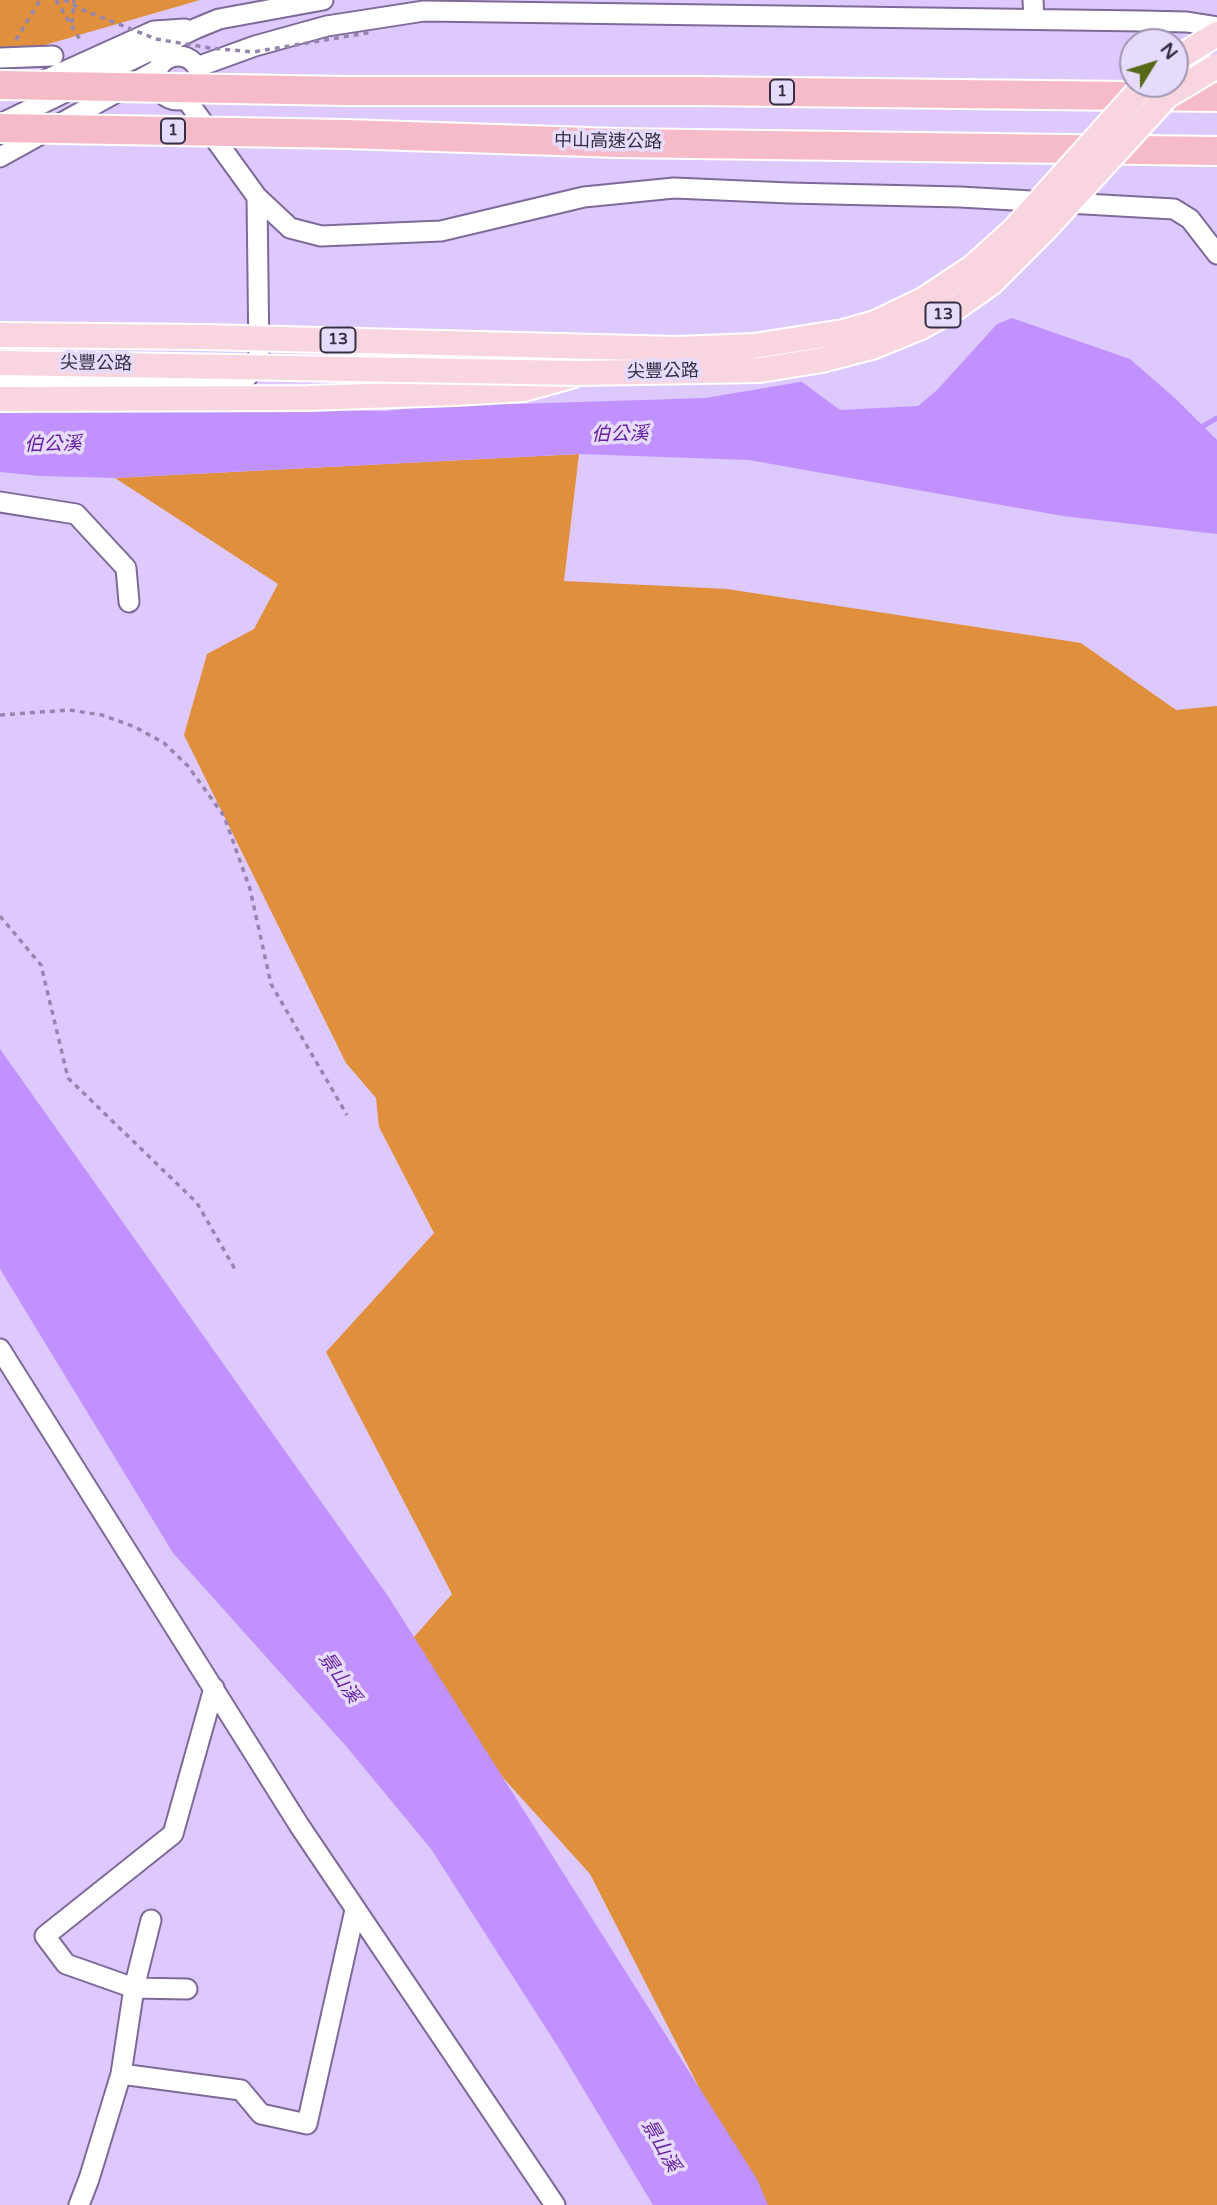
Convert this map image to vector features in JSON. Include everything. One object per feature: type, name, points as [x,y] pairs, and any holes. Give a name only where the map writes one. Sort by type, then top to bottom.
[{"type":"highway","name":"1","points":[[1,67],[346,91],[696,91],[1217,97]]},
{"type":"highway","name":"中山高速公路","points":[[5,130],[346,134],[618,143],[1217,151]]},
{"type":"main road","points":[[1189,51],[1217,34]]},
{"type":"main road","name":"尖豐公路","points":[[0,363],[579,373],[760,370],[822,360],[872,347],[922,327],[991,283],[1046,228],[1167,96],[1217,66]]},
{"type":"main road","name":"尖豐公路","points":[[0,335],[204,337],[677,349],[754,346],[843,332],[875,323],[925,299],[973,267],[1013,231],[1132,98]]},
{"type":"main road","points":[[0,398],[308,398],[455,393],[524,388],[579,373]]},
{"type":"street","points":[[5,130],[197,28],[219,19],[323,0]]},
{"type":"street","points":[[197,67],[255,46],[327,26],[424,11],[541,7],[1033,9],[1217,27]]},
{"type":"street","points":[[0,96],[38,83],[154,31],[197,28]]},
{"type":"street","points":[[1,67],[53,56]]},
{"type":"street","points":[[5,130],[157,70],[173,57],[186,58],[197,67],[199,82],[192,95],[186,99],[171,99],[160,91],[156,84],[157,70]]},
{"type":"street","points":[[186,99],[257,197],[290,228],[321,236],[441,231],[584,197],[674,188],[789,194],[960,197],[1174,209],[1190,219],[1217,254]]},
{"type":"street","points":[[0,157],[5,130]]},
{"type":"street","points":[[0,380],[228,384],[247,377],[259,360],[257,197]]},
{"type":"street","points":[[0,502],[76,514],[126,568],[129,602]]},
{"type":"street","points":[[0,1349],[299,1825],[555,2205]]},
{"type":"street","points":[[187,1989],[134,1988],[66,1964],[45,1936],[173,1833],[214,1688]]},
{"type":"street","points":[[121,2074],[241,2090],[261,2114],[307,2124],[355,1910]]},
{"type":"street","points":[[79,2205],[121,2074],[134,1988],[151,1920]]},
{"type":"path","points":[[1,67],[40,0]]},
{"type":"path","points":[[56,0],[80,39]]},
{"type":"path","points":[[64,0],[156,39],[210,48],[253,52],[373,32]]},
{"type":"path","points":[[72,26],[74,0]]},
{"type":"path","points":[[0,715],[69,710],[102,715],[135,727],[164,743],[188,766],[224,816],[250,889],[271,984],[347,1115]]},
{"type":"path","points":[[0,916],[41,965],[68,1078],[197,1203],[236,1271]]},
{"type":"shaded area","points":[[0,0],[200,0],[24,51],[0,48]]},
{"type":"shaded area","points":[[579,454],[564,581],[727,589],[1081,643],[1176,710],[1217,706],[1217,2205],[759,2205],[590,1874],[404,1668],[414,1637],[452,1594],[326,1352],[434,1233],[379,1127],[376,1098],[346,1063],[184,735],[207,654],[254,629],[278,584],[115,478]]},
{"type":"water","name":"伯公溪","points":[[1012,318],[1130,359],[1217,440],[1217,534],[1063,516],[749,460],[579,454],[115,478],[0,472],[0,411],[64,405],[386,411],[783,368],[840,410],[918,406],[937,390],[997,324]]},
{"type":"water","name":"景山溪","points":[[0,1049],[388,1596],[757,2179],[768,2205],[653,2205],[558,2047],[431,1849],[345,1745],[173,1553],[0,1269]]},
{"type":"pier","points":[[690,347],[784,365],[806,381],[705,398],[515,404],[440,402],[512,363]]},
{"type":"waterway","points":[[1198,429],[1217,418]]}]
